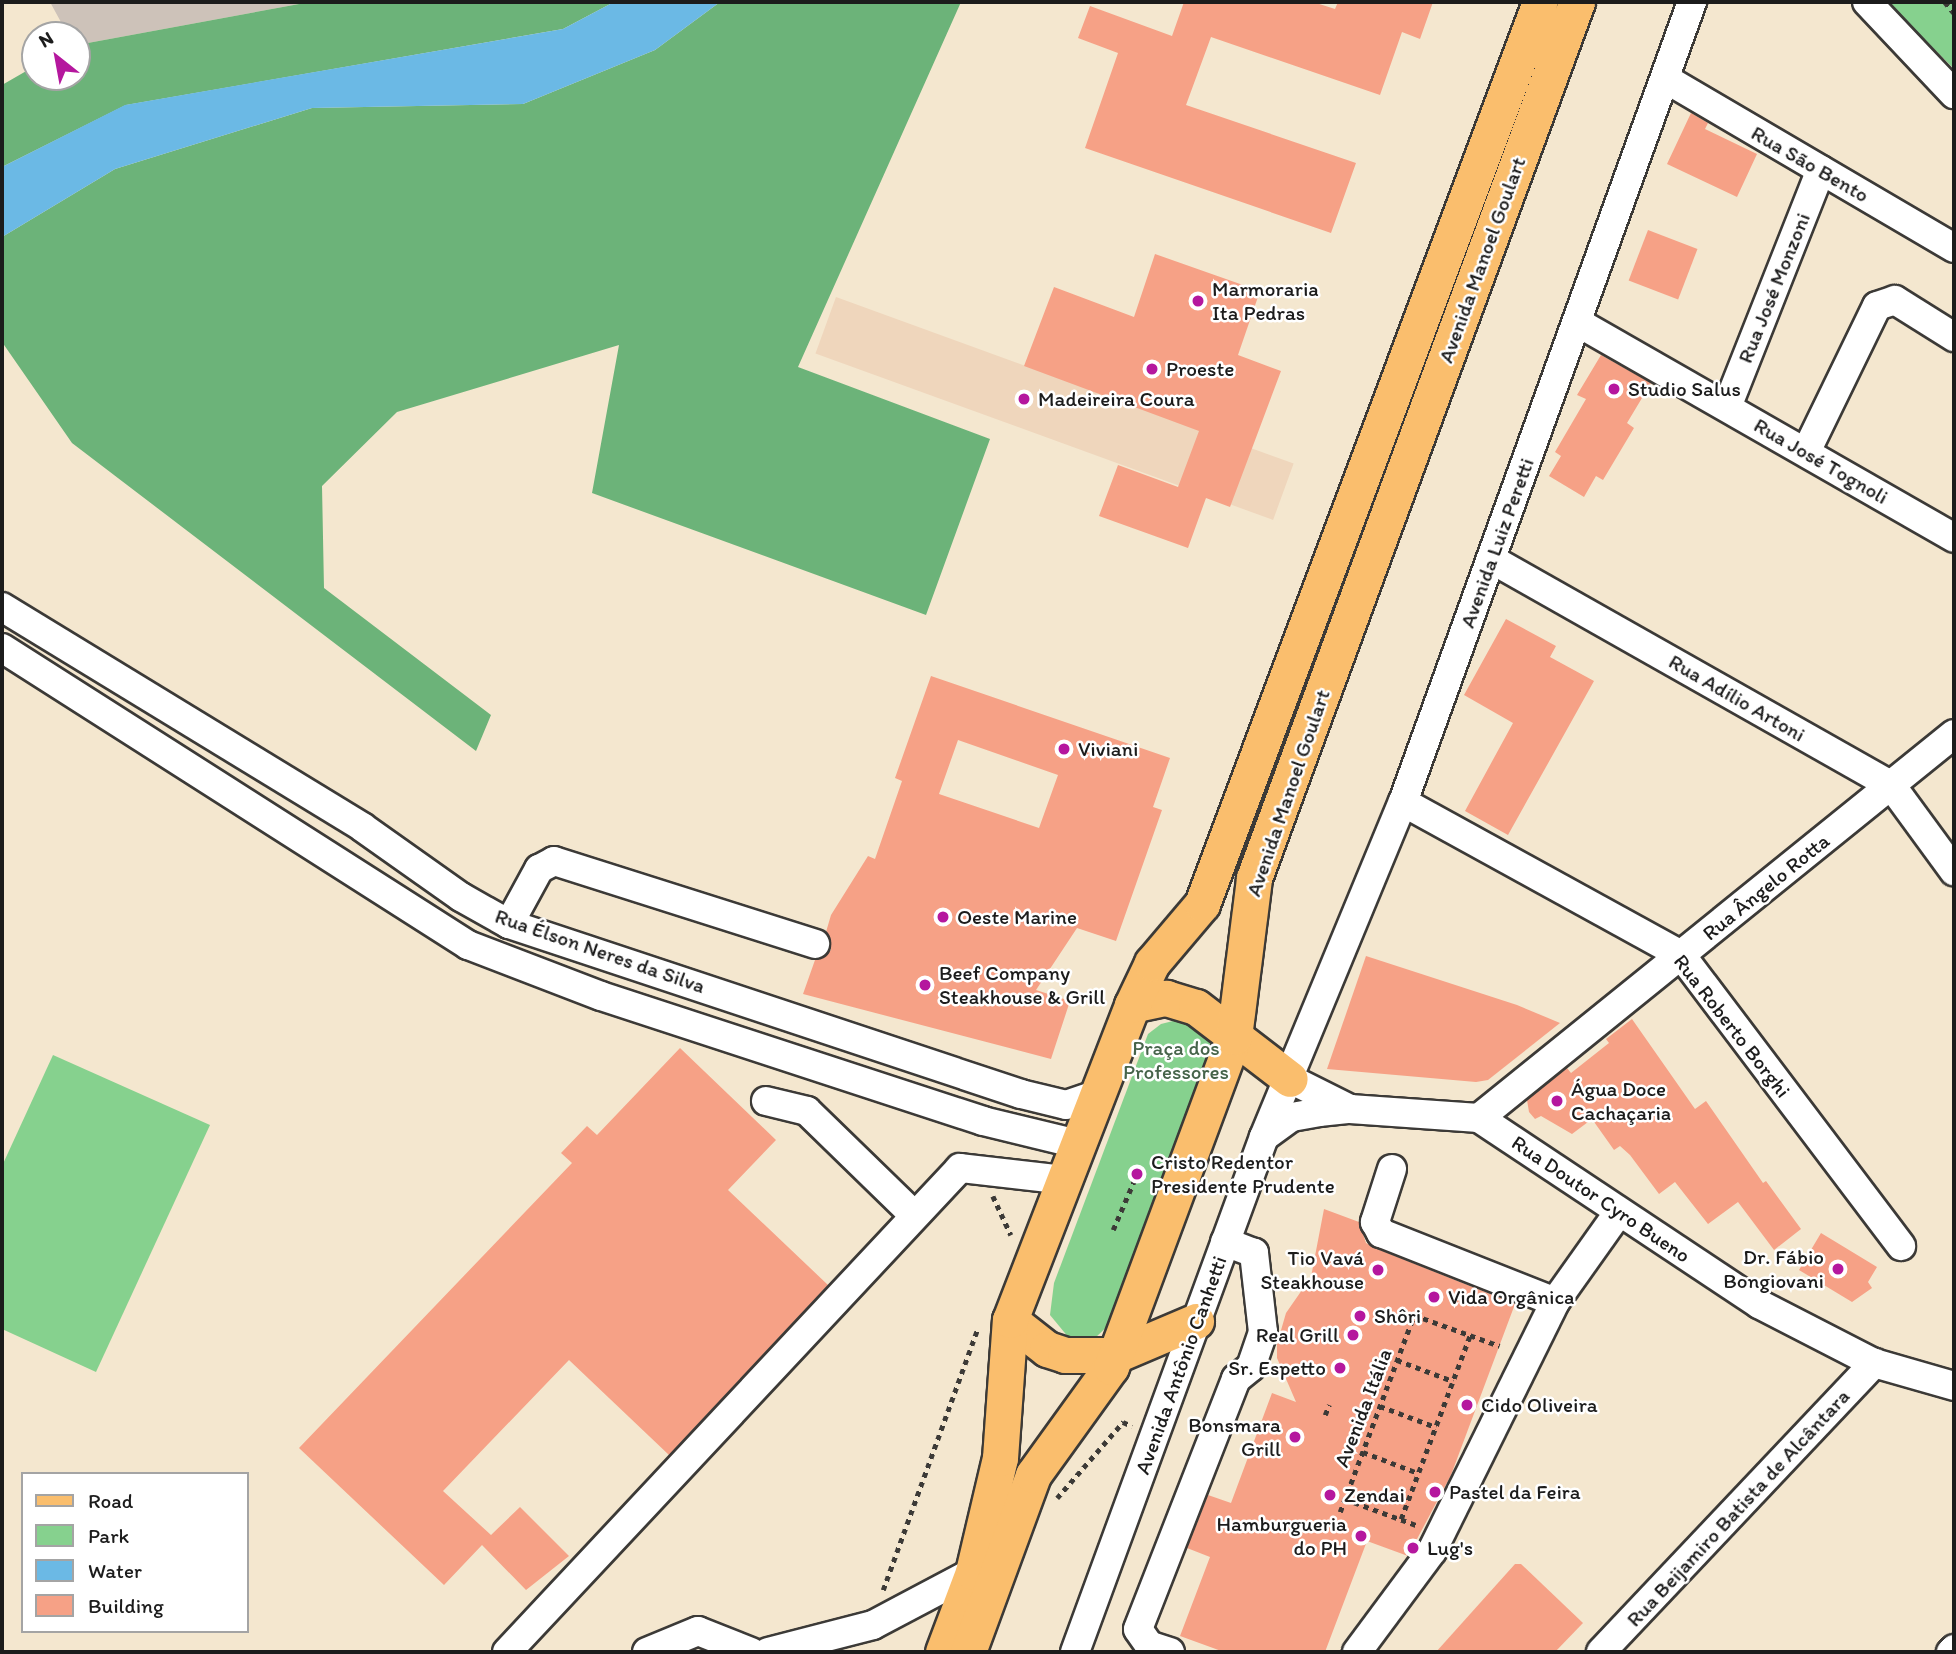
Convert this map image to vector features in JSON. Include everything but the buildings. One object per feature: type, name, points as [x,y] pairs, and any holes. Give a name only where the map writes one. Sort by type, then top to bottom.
[{"type":"main road","name":"Avenida Manoel Goulart","points":[[943,1652],[973,1572],[1000,1458],[996,1319],[1065,1180],[1132,1005],[1152,964],[1202,904],[1540,2]]},
{"type":"main road","name":"Avenida Manoel Goulart","points":[[968,1652],[1033,1475],[1085,1406],[1115,1355],[1234,1037],[1254,878],[1577,2]]},
{"type":"main road","points":[[1132,1005],[1166,998],[1186,1004],[1218,1021],[1234,1037],[1290,1079]]},
{"type":"main road","points":[[996,1319],[1047,1349],[1065,1354],[1115,1355],[1196,1321]]},
{"type":"street","name":"Avenida Luiz Peretti","points":[[1290,1079],[1403,802],[1579,323],[1692,2]]},
{"type":"street","points":[[1867,2],[1954,94]]},
{"type":"street","name":"Rua São Bento","points":[[1666,79],[1954,248]]},
{"type":"street","name":"Rua José Monzoni","points":[[1727,407],[1821,170]]},
{"type":"street","points":[[1806,452],[1877,306],[1895,300],[1954,337]]},
{"type":"street","name":"Rua José Tognoli","points":[[1579,323],[1954,538]]},
{"type":"street","name":"Rua Adílio Artoni","points":[[1491,559],[1891,785],[1954,871]]},
{"type":"street","name":"Rua Élson Neres da Silva","points":[[2,607],[362,827],[461,897],[509,924],[1066,1105],[1098,1094]]},
{"type":"street","name":"Rua Élson Neres da Silva","points":[[2,649],[468,945],[601,996],[984,1121],[1078,1144]]},
{"type":"street","name":"Rua Ângelo Rotta","points":[[1479,1118],[1954,734]]},
{"type":"street","name":"Rua Roberto Borghi","points":[[1403,802],[1681,955],[1901,1246]]},
{"type":"street","points":[[509,924],[539,869],[554,861],[815,944]]},
{"type":"street","points":[[810,1063],[823,1028]]},
{"type":"street","name":"Rua Doutor Cyro Bueno","points":[[1290,1079],[1350,1109]]},
{"type":"street","name":"Avenida Antônio Canhetti","points":[[1075,1652],[1264,1137],[1290,1079]]},
{"type":"street","points":[[766,1101],[807,1111],[914,1215]]},
{"type":"street","name":"Rua Doutor Cyro Bueno","points":[[1264,1137],[1292,1117],[1350,1109],[1479,1118],[1759,1304],[1874,1363],[1954,1386]]},
{"type":"street","points":[[507,1652],[960,1168],[1065,1180]]},
{"type":"street","points":[[1392,1168],[1375,1222],[1381,1233],[1555,1302]]},
{"type":"street","points":[[1357,1652],[1432,1552],[1555,1302],[1619,1212]]},
{"type":"street","points":[[1170,1652],[1149,1645],[1138,1629],[1236,1379],[1251,1367],[1263,1332],[1254,1253],[1226,1242]]},
{"type":"street","name":"Rua Beijamiro Batista de Alcântara","points":[[1601,1652],[1874,1363]]},
{"type":"street","points":[[768,1652],[822,1645],[873,1625],[973,1572]]},
{"type":"street","points":[[648,1652],[698,1631],[751,1652]]},
{"type":"path","points":[[1945,2],[1954,13]]},
{"type":"path","points":[[1114,1230],[1137,1174]]},
{"type":"path","points":[[991,1192],[1010,1229],[1011,1244]]},
{"type":"path","name":"Avenida Itália","points":[[1340,1512],[1414,1315],[1470,1335]]},
{"type":"path","points":[[881,1595],[996,1319]]},
{"type":"path","points":[[1401,1519],[1470,1335],[1500,1346]]},
{"type":"path","points":[[1397,1360],[1453,1381]]},
{"type":"path","points":[[1325,1415],[1329,1405]]},
{"type":"path","points":[[1380,1406],[1436,1427]]},
{"type":"path","points":[[1055,1500],[1124,1422],[1153,1438]]},
{"type":"path","points":[[1363,1452],[1418,1473]]},
{"type":"path","points":[[1345,1499],[1420,1527]]},
{"type":"shaded area","points":[[50,2],[310,2],[91,42],[91,21],[60,21]]},
{"type":"shaded area","name":"Madeireira Coura","points":[[836,297],[1294,464],[1273,520],[815,353]]},
{"type":"green space","points":[[310,2],[614,2],[563,29],[126,105],[2,167],[2,85],[21,74],[21,91],[91,91],[91,42]]},
{"type":"green space","points":[[720,2],[961,2],[798,367],[990,439],[926,615],[592,493],[619,345],[397,412],[322,486],[324,588],[491,715],[476,751],[72,443],[2,342],[2,237],[115,169],[312,108],[523,104],[655,50]]},
{"type":"green space","points":[[1889,2],[1954,2],[1954,69],[1904,19]]},
{"type":"green space","name":"Praça dos Professores","points":[[1181,1019],[1193,1021],[1209,1037],[1215,1052],[1113,1321],[1095,1338],[1069,1338],[1050,1315],[1054,1283],[1148,1034],[1161,1024]]},
{"type":"green space","points":[[53,1055],[210,1125],[96,1372],[2,1329],[2,1166]]},
{"type":"water","points":[[614,2],[720,2],[655,50],[523,104],[312,108],[115,169],[2,237],[2,167],[125,105],[563,29]]},
{"type":"place","name":"Marmoraria Ita Pedras","points":[[1198,301]]},
{"type":"place","name":"Proeste","points":[[1152,369]]},
{"type":"place","name":"Studio Salus","points":[[1614,389]]},
{"type":"place","name":"Madeireira Coura","points":[[1024,399]]},
{"type":"place","name":"Viviani","points":[[1064,749]]},
{"type":"place","name":"Oeste Marine","points":[[943,917]]},
{"type":"place","name":"Beef Company Steakhouse & Grill","points":[[925,985]]},
{"type":"place","name":"Água Doce Cachaçaria","points":[[1557,1101]]},
{"type":"place","name":"Cristo Redentor Presidente Prudente","points":[[1137,1174]]},
{"type":"place","name":"Dr. Fábio Bongiovani","points":[[1838,1269]]},
{"type":"place","name":"Tio Vavá Steakhouse","points":[[1378,1270]]},
{"type":"place","name":"Vida Orgânica","points":[[1434,1297]]},
{"type":"place","name":"Shôri","points":[[1360,1316]]},
{"type":"place","name":"Real Grill","points":[[1353,1335]]},
{"type":"place","name":"Sr. Espetto","points":[[1340,1368]]},
{"type":"place","name":"Cido Oliveira","points":[[1467,1405]]},
{"type":"place","name":"Bonsmara Grill","points":[[1295,1437]]},
{"type":"place","name":"Pastel da Feira","points":[[1435,1492]]},
{"type":"place","name":"Zendai","points":[[1330,1495]]},
{"type":"place","name":"Hamburgueria do PH","points":[[1361,1536]]},
{"type":"place","name":"Lug's","points":[[1413,1548]]}]
